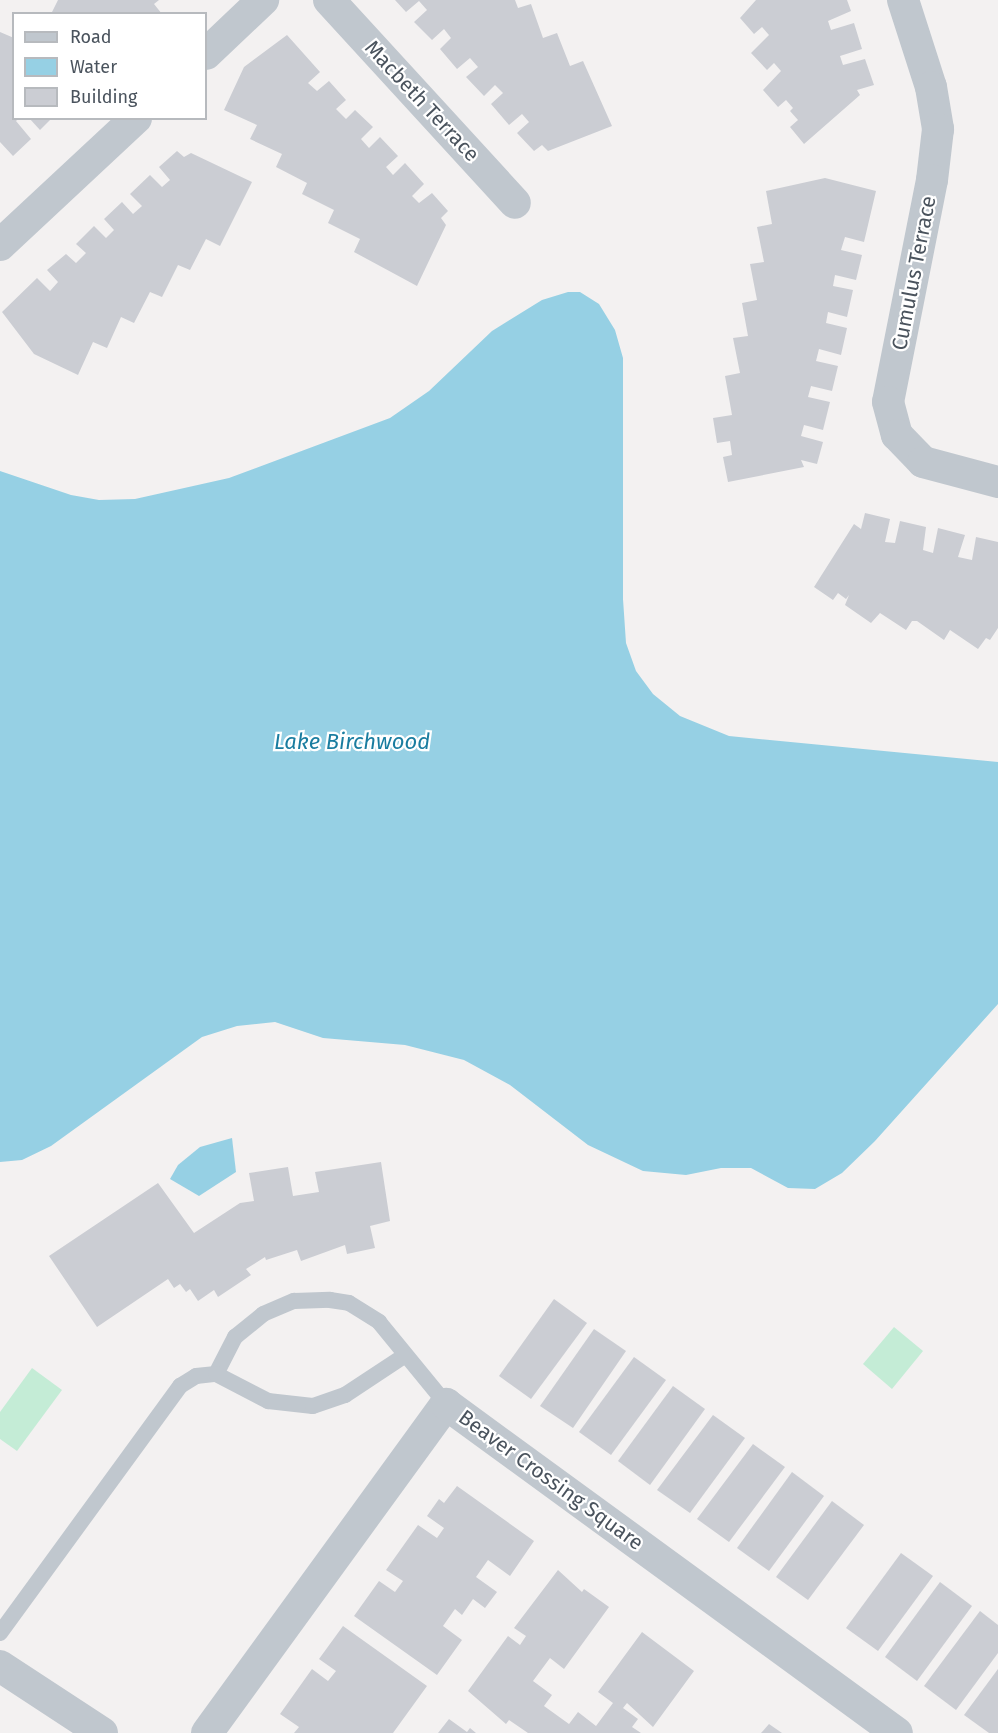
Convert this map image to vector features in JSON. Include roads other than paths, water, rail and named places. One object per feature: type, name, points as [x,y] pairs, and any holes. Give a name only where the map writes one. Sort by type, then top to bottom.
[{"type":"street","points":[[207,53],[263,0]]},
{"type":"street","name":"Macbeth Terrace","points":[[329,0],[515,203]]},
{"type":"street","name":"Cumulus Terrace","points":[[903,0],[931,87],[938,129],[932,180],[888,402],[897,435],[923,462],[998,483]]},
{"type":"street","points":[[0,245],[134,120]]},
{"type":"street","name":"Beaver Crossing Square","points":[[207,1733],[446,1404],[897,1733]]},
{"type":"street","points":[[0,1666],[102,1733]]},
{"type":"lane","points":[[216,1374],[235,1336],[247,1325],[277,1306],[300,1300],[330,1300],[366,1311],[446,1404]]},
{"type":"lane","points":[[0,1633],[170,1397],[196,1376],[216,1374],[268,1401],[312,1406],[345,1395],[404,1356]]},
{"type":"water","name":"Lake Birchwood","points":[[568,292],[580,292],[599,304],[615,330],[623,358],[623,599],[626,643],[636,671],[653,694],[680,716],[729,736],[998,762],[998,1004],[875,1141],[842,1173],[815,1189],[788,1188],[751,1168],[721,1168],[686,1175],[643,1171],[588,1145],[510,1085],[464,1060],[405,1045],[323,1038],[275,1022],[237,1026],[202,1037],[51,1146],[22,1160],[0,1162],[0,471],[71,495],[99,500],[135,499],[229,478],[390,418],[429,391],[492,331],[542,300]]},
{"type":"water","points":[[232,1138],[236,1172],[199,1196],[170,1179],[178,1165],[200,1147]]}]
